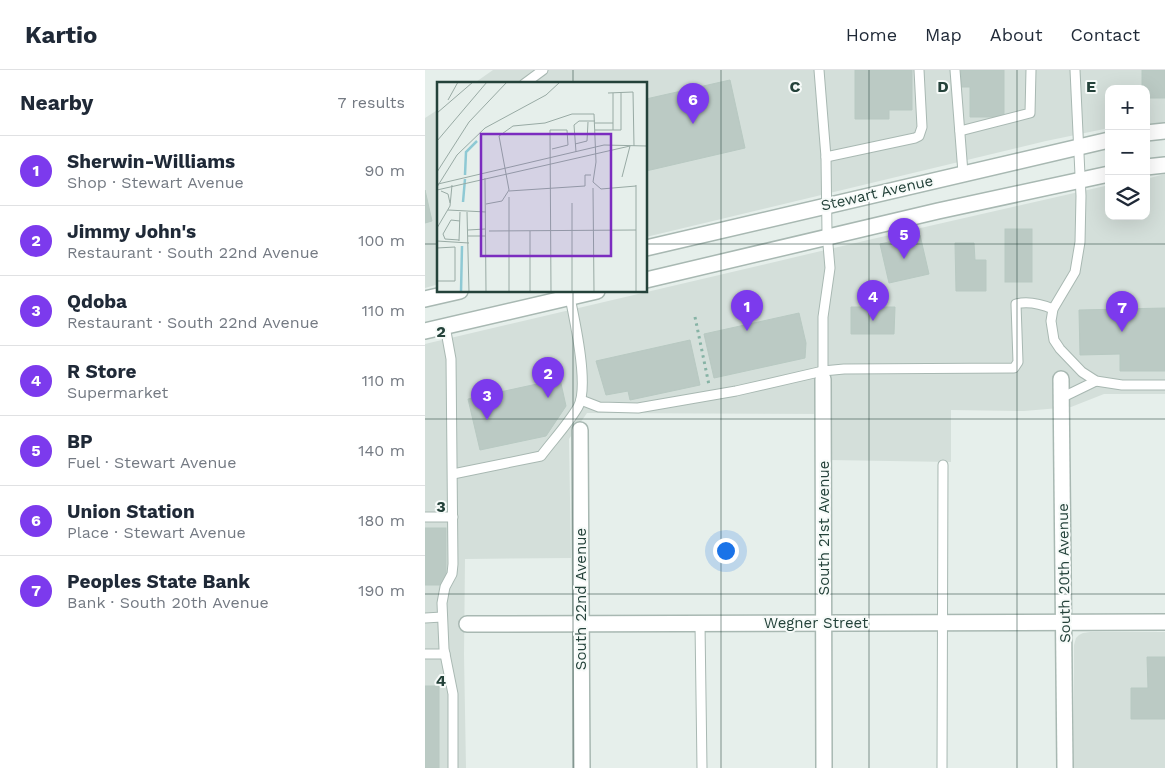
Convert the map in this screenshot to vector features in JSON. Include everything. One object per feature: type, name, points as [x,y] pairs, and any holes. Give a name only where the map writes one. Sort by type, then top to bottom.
[{"type":"street","points":[[1150,132],[1165,130]]},
{"type":"street","name":"Stewart Avenue","points":[[647,248],[1105,141]]},
{"type":"street","points":[[1150,167],[1165,165]]},
{"type":"street","points":[[647,280],[1079,179],[1105,175]]},
{"type":"street","points":[[425,299],[456,292]]},
{"type":"street","points":[[425,331],[569,294],[588,292]]},
{"type":"street","name":"South 21st Avenue","points":[[823,375],[824,768]]},
{"type":"street","name":"South 20th Avenue","points":[[1061,379],[1065,621],[1065,768]]},
{"type":"street","name":"South 22nd Avenue","points":[[580,430],[582,768]]},
{"type":"street","name":"Wegner Street","points":[[467,624],[1165,622]]},
{"type":"lane","points":[[527,82],[543,70]]},
{"type":"lane","points":[[819,70],[826,157],[827,237],[830,268],[823,317],[823,375]]},
{"type":"lane","points":[[826,157],[919,136],[922,127],[919,70]]},
{"type":"lane","points":[[955,70],[963,173]]},
{"type":"lane","points":[[960,131],[1030,113],[1031,70]]},
{"type":"lane","points":[[1075,70],[1081,232],[1079,258],[1072,277],[1053,309],[1051,321],[1054,340],[1059,349],[1082,372],[1096,381],[1122,385],[1165,385]]},
{"type":"lane","points":[[453,474],[541,456],[579,406],[583,394],[579,342],[569,294]]},
{"type":"lane","points":[[581,400],[599,407],[638,408],[870,367],[1014,368],[1017,362],[1016,304],[1024,302],[1053,309]]},
{"type":"lane","points":[[445,326],[451,359],[453,564],[445,587],[442,617],[445,654],[453,694],[453,768]]},
{"type":"lane","points":[[1061,398],[1096,381]]},
{"type":"lane","points":[[942,768],[943,465]]},
{"type":"lane","points":[[425,517],[453,517]]},
{"type":"lane","points":[[425,618],[442,617]]},
{"type":"lane","points":[[700,624],[702,768]]},
{"type":"lane","points":[[425,654],[445,654]]},
{"type":"path","points":[[695,317],[711,396]]},
{"type":"shaded area","points":[[493,70],[1165,70],[1165,123],[1150,124],[1150,85],[1105,85],[1105,129],[1046,141],[647,237],[647,82],[476,82]]},
{"type":"shaded area","points":[[437,110],[437,285],[425,288],[425,118]]},
{"type":"shaded area","points":[[1165,174],[1165,394],[1104,394],[1071,407],[1024,411],[951,410],[951,462],[829,460],[830,414],[587,413],[569,439],[571,558],[465,559],[466,768],[425,768],[425,344],[1105,186],[1105,220],[1150,220],[1150,178]]},
{"type":"shaded area","points":[[1090,632],[1165,632],[1165,768],[1074,768],[1074,645],[1079,635]]},
{"type":"building","points":[[855,70],[912,70],[912,110],[889,110],[889,119],[855,119]]},
{"type":"building","points":[[961,70],[1004,70],[1004,117],[970,117],[970,87],[961,87]]},
{"type":"building","points":[[1142,70],[1165,70],[1165,98],[1150,98],[1150,85],[1142,85]]},
{"type":"building","points":[[730,80],[745,148],[647,171],[647,99]]},
{"type":"building","points":[[425,190],[432,221],[425,223]]},
{"type":"building","points":[[1005,229],[1032,229],[1032,282],[1005,282]]},
{"type":"building","points":[[920,235],[929,274],[889,283],[880,244]]},
{"type":"building","points":[[955,243],[974,243],[975,260],[986,260],[986,291],[956,291]]},
{"type":"building","points":[[851,307],[895,307],[894,334],[851,334]]},
{"type":"building","points":[[1165,308],[1165,371],[1120,371],[1120,354],[1080,355],[1079,310]]},
{"type":"building","points":[[799,313],[806,343],[805,358],[714,378],[704,334]]},
{"type":"building","points":[[690,340],[700,385],[630,400],[628,391],[606,395],[596,361]]},
{"type":"building","points":[[560,379],[566,406],[546,436],[480,450],[468,399]]},
{"type":"building","points":[[425,528],[446,528],[446,585],[425,585]]},
{"type":"building","points":[[1147,657],[1165,657],[1165,719],[1131,719],[1131,688],[1148,688]]},
{"type":"building","points":[[425,686],[439,686],[439,768],[425,768]]},
{"type":"place","name":"Union Station","points":[[693,124]]},
{"type":"place","name":"BP","points":[[904,259]]},
{"type":"place","name":"R Store","points":[[873,321]]},
{"type":"place","name":"Sherwin-Williams","points":[[747,331]]},
{"type":"place","name":"Peoples State Bank","points":[[1122,332]]},
{"type":"place","name":"Jimmy John's","points":[[548,398]]},
{"type":"place","name":"Qdoba","points":[[487,420]]}]
